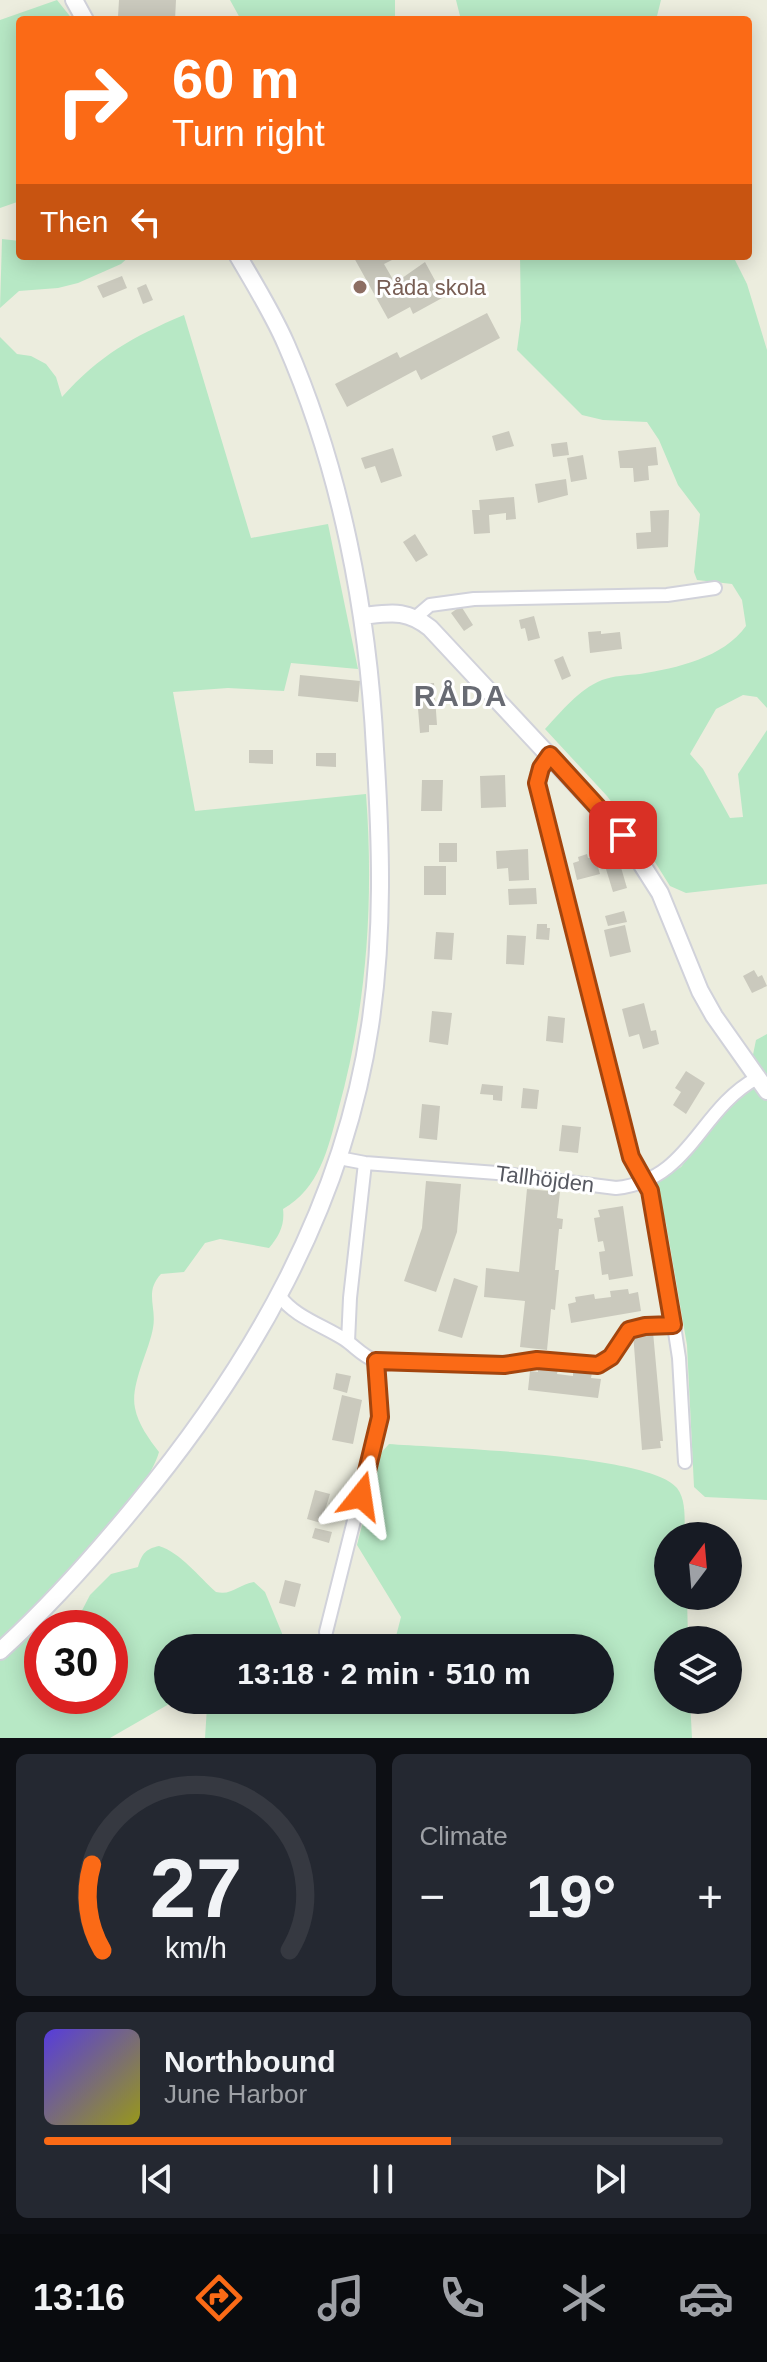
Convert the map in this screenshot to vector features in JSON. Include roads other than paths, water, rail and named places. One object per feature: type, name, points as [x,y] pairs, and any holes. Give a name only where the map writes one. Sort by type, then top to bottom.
[{"type":"street","points":[[0,1651],[32,1622],[99,1550],[172,1460],[225,1387],[280,1296],[307,1237],[339,1158],[365,1058],[378,936],[378,788],[374,716],[362,616],[339,506],[311,409],[284,340],[240,260]]},
{"type":"street","points":[[416,617],[430,605],[474,599],[667,595],[715,588]]},
{"type":"street","points":[[362,616],[394,613],[416,617],[430,628],[623,835],[660,893],[700,991],[762,1085],[732,1093],[682,1155],[647,1182]]},
{"type":"street","points":[[550,755],[541,768],[537,783],[631,1157],[635,1169],[647,1182],[654,1208],[681,1384],[685,1462]]},
{"type":"street","name":"Tallhöjden","points":[[339,1158],[616,1188],[647,1182]]},
{"type":"street","points":[[348,1342],[365,1163]]},
{"type":"street","points":[[280,1296],[291,1308],[376,1361],[504,1365],[537,1360],[598,1365],[611,1357],[629,1330],[673,1325]]},
{"type":"street","points":[[326,1632],[380,1417],[376,1361]]},
{"type":"place","name":"Råda skola","points":[[360,287]]},
{"type":"district","name":"RÅDA","points":[[461,695]]}]
